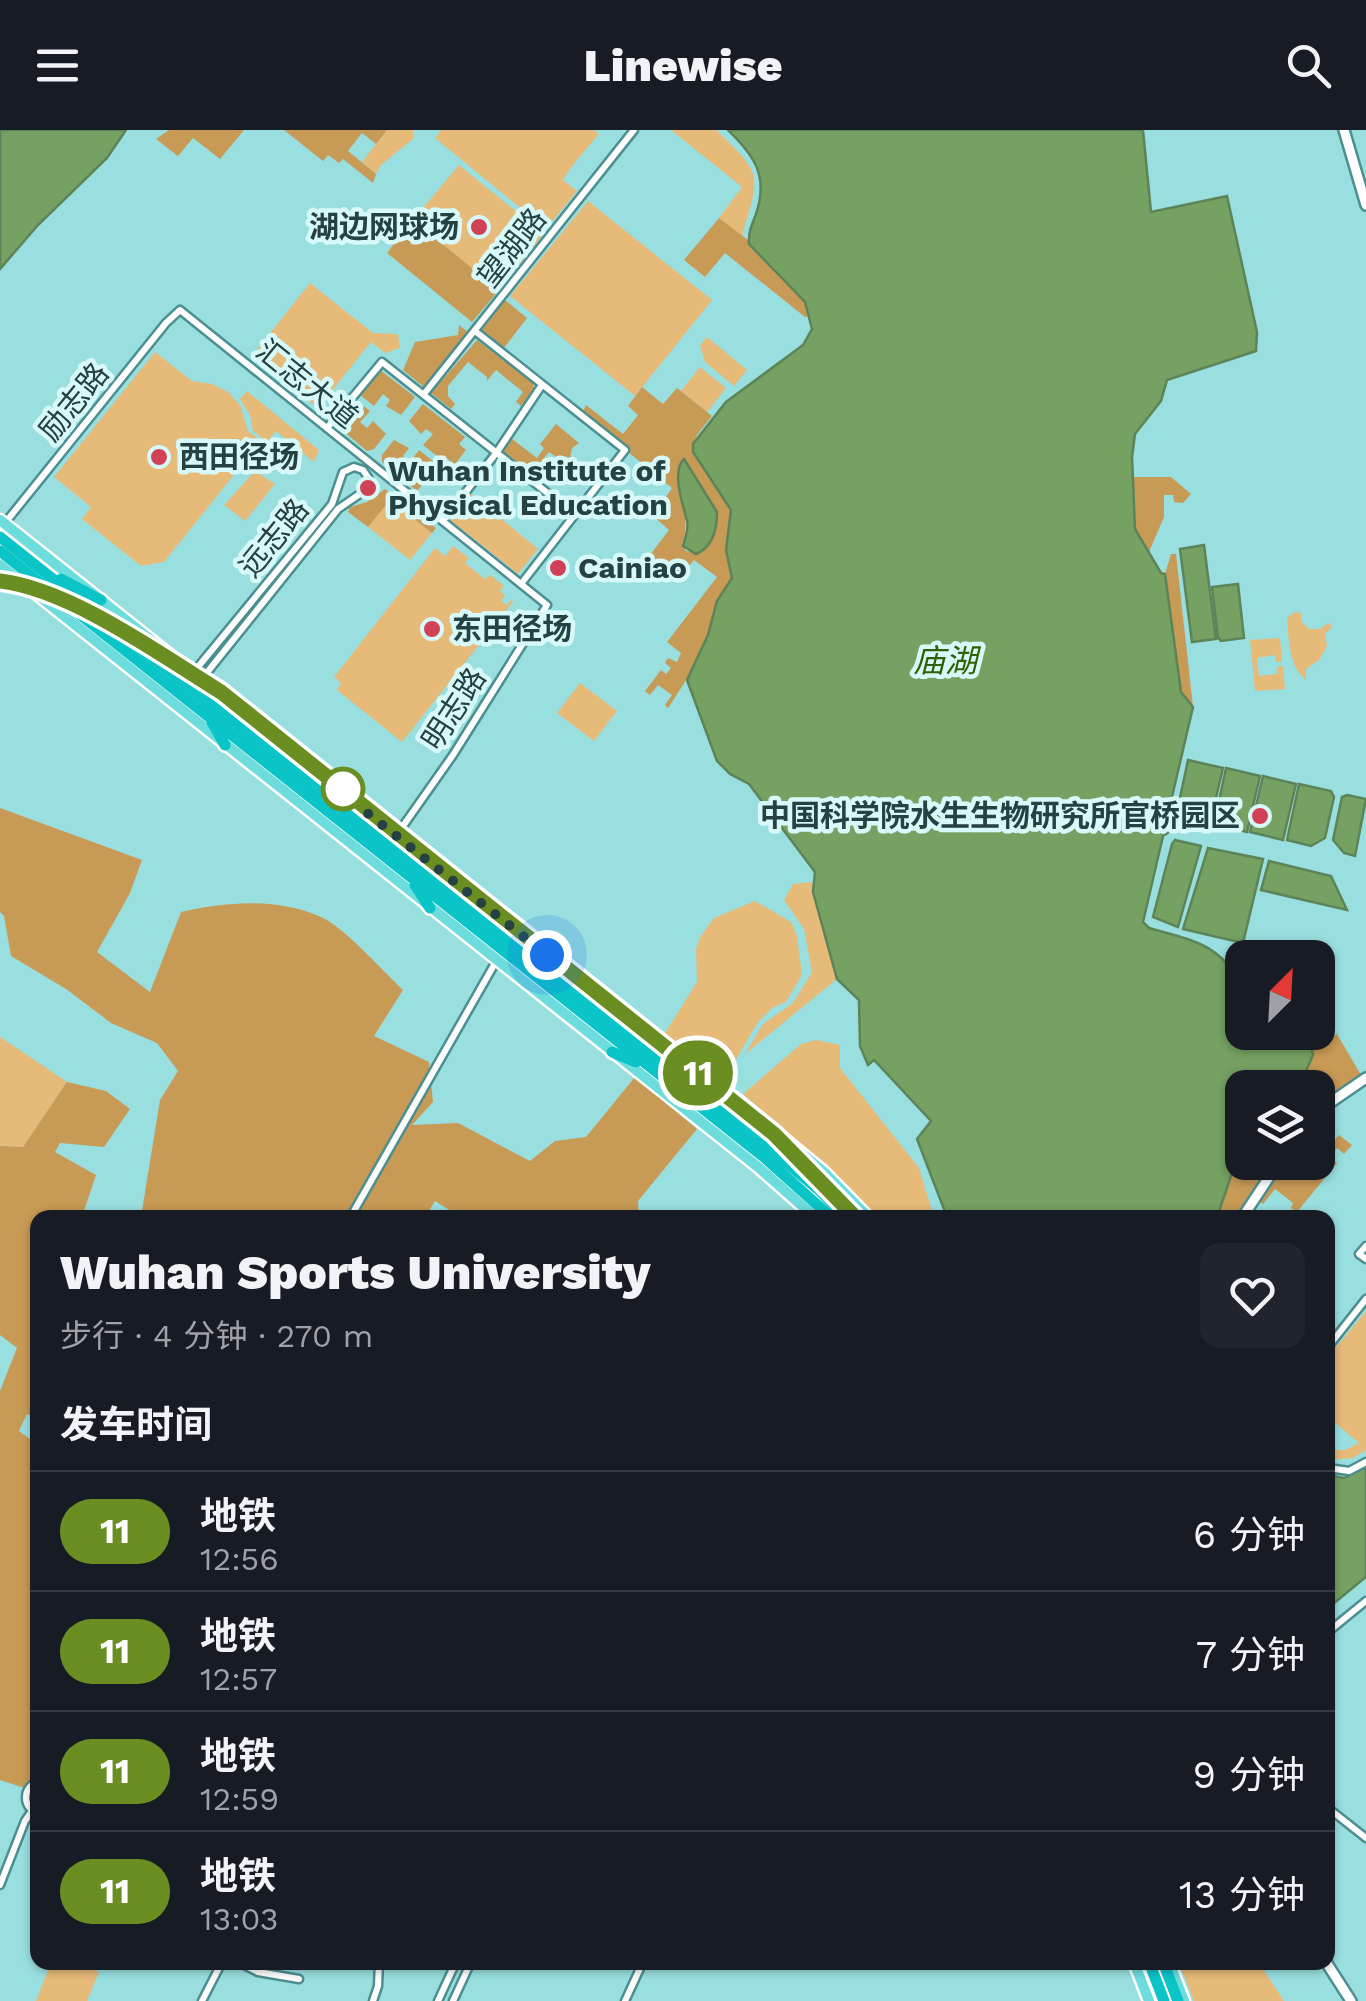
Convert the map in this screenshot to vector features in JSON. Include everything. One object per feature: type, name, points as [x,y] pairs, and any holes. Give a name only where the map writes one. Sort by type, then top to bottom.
[{"type":"highway","points":[[0,537],[407,873],[785,1162],[837,1210]]},
{"type":"highway","points":[[0,551],[396,852],[823,1210]]},
{"type":"highway","points":[[34,564],[102,600]]},
{"type":"highway","points":[[197,678],[225,745]]},
{"type":"highway","points":[[376,820],[396,852]]},
{"type":"highway","points":[[407,873],[430,908]]},
{"type":"highway","points":[[612,1052],[650,1068]]},
{"type":"highway","points":[[1152,1970],[1164,2001]]},
{"type":"highway","points":[[1169,1970],[1181,2001]]},
{"type":"main road","points":[[2,521],[396,836],[612,1052],[806,1210]]},
{"type":"main road","points":[[0,565],[430,908],[506,945],[748,1108],[824,1172],[860,1210]]},
{"type":"main road","points":[[1137,1970],[1149,2001]]},
{"type":"street","name":"望湖路","points":[[424,394],[634,130]]},
{"type":"street","points":[[1344,130],[1366,205]]},
{"type":"street","name":"汇志大道","points":[[180,310],[547,605]]},
{"type":"street","name":"励志路","points":[[2,521],[180,310]]},
{"type":"street","points":[[474,331],[624,450],[521,584]]},
{"type":"street","points":[[327,428],[381,361],[574,514]]},
{"type":"street","points":[[443,521],[497,452],[542,384]]},
{"type":"street","points":[[350,447],[354,456],[352,467],[363,470],[369,481],[379,475],[389,478]]},
{"type":"street","name":"远志路","points":[[197,678],[332,504],[342,474],[352,467]]},
{"type":"street","name":"远志路","points":[[197,678],[338,509],[346,500],[363,493],[369,481]]},
{"type":"street","name":"明志路","points":[[396,836],[453,755],[547,605]]},
{"type":"street","points":[[355,1210],[506,945]]},
{"type":"street","points":[[1335,1100],[1366,1078]]},
{"type":"street","points":[[1247,1210],[1267,1180]]},
{"type":"street","points":[[1366,1246],[1360,1254],[1366,1259]]},
{"type":"street","points":[[1335,1338],[1366,1299]]},
{"type":"street","points":[[1335,1469],[1350,1471],[1366,1462]]},
{"type":"street","points":[[1335,1626],[1366,1601]]},
{"type":"street","points":[[1335,1814],[1366,1838]]},
{"type":"street","points":[[0,1885],[30,1817]]},
{"type":"street","points":[[202,2001],[218,1970]]},
{"type":"street","points":[[270,1970],[299,1978]]},
{"type":"street","points":[[373,2001],[378,1970]]},
{"type":"street","points":[[438,2001],[451,1970]]},
{"type":"street","points":[[453,2001],[467,1970]]},
{"type":"street","points":[[625,2001],[639,1970]]},
{"type":"street","points":[[1331,1970],[1351,2001]]},
{"type":"shaded area","points":[[169,130],[244,130],[220,159],[193,138],[178,156],[156,139]]},
{"type":"shaded area","points":[[284,130],[387,130],[376,144],[362,133],[348,151],[376,174],[373,183],[343,159],[339,163],[328,155],[323,161]]},
{"type":"shaded area","points":[[387,130],[413,130],[414,138],[381,165],[376,174],[362,162]]},
{"type":"shaded area","points":[[441,130],[594,130],[599,134],[563,180],[577,191],[546,229],[435,138]]},
{"type":"shaded area","points":[[671,130],[716,130],[750,167],[754,188],[742,236],[719,218],[742,187]]},
{"type":"shaded area","name":"湖边网球场","points":[[459,165],[544,234],[499,290],[413,220]]},
{"type":"shaded area","points":[[588,201],[712,300],[635,396],[510,296]]},
{"type":"shaded area","points":[[719,218],[748,240],[751,248],[802,298],[810,315],[805,317],[725,253],[705,277],[684,260]]},
{"type":"shaded area","points":[[413,220],[499,290],[472,322],[387,253]]},
{"type":"shaded area","points":[[310,283],[373,333],[398,334],[400,348],[385,353],[371,342],[318,408],[252,356]]},
{"type":"shaded area","points":[[505,300],[527,318],[504,348],[482,330]]},
{"type":"shaded area","points":[[459,325],[468,332],[424,387],[403,370],[415,342],[458,335]]},
{"type":"shaded area","points":[[707,337],[747,370],[734,386],[705,362],[700,345]]},
{"type":"shaded area","points":[[477,340],[533,383],[534,389],[521,406],[516,402],[523,392],[496,370],[487,381],[468,362],[448,386],[448,396],[455,404],[451,409],[431,393]]},
{"type":"shaded area","name":"西田径场","points":[[155,352],[192,381],[228,392],[240,405],[248,431],[261,441],[164,562],[141,566],[82,519],[91,507],[54,477]]},
{"type":"shaded area","points":[[700,367],[726,388],[707,412],[681,391]]},
{"type":"shaded area","points":[[380,370],[415,397],[401,415],[386,406],[390,400],[383,394],[374,406],[360,395]]},
{"type":"shaded area","points":[[642,387],[663,404],[677,388],[712,416],[692,449],[731,510],[726,550],[732,578],[699,656],[668,708],[665,705],[672,695],[658,685],[650,695],[645,691],[661,670],[666,674],[671,668],[665,663],[668,658],[677,662],[681,653],[667,642],[717,577],[694,560],[679,578],[650,555],[669,530],[653,516],[672,488],[583,411],[586,405],[623,434],[638,415],[628,406]],"holes":[[[677,471],[714,506],[714,524],[699,553],[686,551],[683,546],[685,518]]]},
{"type":"shaded area","points":[[247,391],[319,450],[314,462],[276,431],[267,442],[253,431],[250,415],[240,399]]},
{"type":"shaded area","points":[[356,400],[370,411],[360,422],[367,428],[373,421],[386,434],[374,449],[367,451],[336,425]]},
{"type":"shaded area","points":[[423,404],[465,437],[459,444],[466,450],[455,464],[445,457],[442,460],[423,445],[433,434],[426,429],[421,434],[409,421]]},
{"type":"shaded area","points":[[556,424],[579,443],[572,448],[570,459],[566,456],[562,461],[549,452],[538,466],[546,473],[539,482],[502,452],[512,439],[537,458],[544,448],[540,444]]},
{"type":"shaded area","points":[[394,440],[409,448],[403,456],[410,462],[419,450],[438,465],[417,491],[382,462],[382,455]]},
{"type":"shaded area","points":[[255,471],[275,484],[245,521],[224,505]]},
{"type":"shaded area","points":[[1133,477],[1171,477],[1191,494],[1183,503],[1174,502],[1173,495],[1164,495],[1164,517],[1149,552],[1135,529]]},
{"type":"shaded area","points":[[385,489],[436,528],[432,533],[390,500],[368,527],[348,512],[350,507],[367,502]]},
{"type":"shaded area","points":[[470,493],[538,549],[518,574],[449,519]]},
{"type":"shaded area","points":[[389,499],[432,533],[410,560],[368,527]]},
{"type":"shaded area","name":"东田径场","points":[[453,546],[469,558],[465,563],[485,579],[490,575],[504,586],[501,601],[507,605],[513,602],[402,742],[337,690],[341,683],[334,677],[435,548],[445,556]]},
{"type":"shaded area","points":[[1171,554],[1176,554],[1193,707],[1181,693],[1165,574]]},
{"type":"shaded area","points":[[1301,613],[1302,622],[1309,629],[1320,629],[1328,623],[1333,626],[1325,634],[1327,646],[1319,660],[1306,669],[1306,680],[1296,667],[1289,643],[1287,618]]},
{"type":"shaded area","points":[[1280,638],[1282,662],[1276,662],[1275,655],[1257,658],[1259,676],[1277,674],[1277,667],[1283,666],[1285,689],[1255,691],[1250,640]]},
{"type":"shaded area","points":[[580,683],[617,711],[594,741],[557,713]]},
{"type":"shaded area","points":[[0,808],[142,860],[130,893],[97,952],[150,992],[181,912],[233,904],[287,906],[321,917],[341,930],[403,990],[374,1036],[429,1062],[433,1102],[412,1125],[458,1123],[530,1161],[555,1141],[586,1137],[635,1077],[697,1129],[638,1201],[639,1210],[449,1210],[435,1201],[429,1210],[142,1210],[160,1100],[178,1071],[157,1043],[111,1023],[66,989],[11,956],[0,912]]},
{"type":"shaded area","points":[[812,882],[837,979],[745,1054],[763,1024],[793,1003],[812,972],[804,929],[784,900],[793,884]]},
{"type":"shaded area","points":[[755,901],[791,922],[797,936],[802,975],[786,1002],[772,1008],[758,1022],[722,1083],[667,1039],[665,1033],[697,982],[696,949],[700,937],[714,918]]},
{"type":"shaded area","points":[[1337,1034],[1361,1075],[1335,1093],[1335,1070],[1307,1070],[1312,1050],[1335,1050]]},
{"type":"shaded area","points":[[0,1037],[67,1082],[23,1147],[0,1146]]},
{"type":"shaded area","points":[[816,1040],[840,1045],[840,1068],[919,1168],[932,1210],[870,1210],[847,1185],[743,1094],[801,1044]]},
{"type":"shaded area","points":[[67,1082],[106,1091],[130,1109],[104,1147],[60,1143],[55,1152],[96,1175],[84,1210],[30,1210],[30,1416],[27,1414],[19,1431],[30,1439],[30,1790],[0,1780],[0,1391],[17,1348],[0,1335],[0,1146],[23,1147]]},
{"type":"shaded area","points":[[1339,1135],[1352,1145],[1344,1154],[1337,1148],[1335,1151]]},
{"type":"shaded area","points":[[1230,1180],[1263,1180],[1243,1210],[1220,1210]]},
{"type":"shaded area","points":[[1273,1180],[1323,1180],[1299,1210],[1291,1208],[1293,1203],[1275,1189],[1263,1204],[1259,1201]]},
{"type":"shaded area","points":[[1366,1311],[1366,1450],[1353,1458],[1335,1459],[1335,1450],[1359,1443],[1335,1423],[1335,1349]]},
{"type":"shaded area","points":[[48,1970],[99,1972],[87,2001],[36,2001]]},
{"type":"shaded area","points":[[1182,1970],[1264,1970],[1284,2001],[1194,2001]]},
{"type":"water","points":[[0,130],[126,130],[107,158],[38,225],[0,269]]},
{"type":"water","name":"庙湖","points":[[728,130],[1143,130],[1151,212],[1227,196],[1257,332],[1256,351],[1167,380],[1161,401],[1135,434],[1132,457],[1135,529],[1165,574],[1181,692],[1193,707],[1168,814],[1169,832],[1163,836],[1143,922],[1149,928],[1203,945],[1225,961],[1225,1050],[1312,1050],[1313,1055],[1306,1070],[1225,1070],[1225,1180],[1230,1180],[1219,1210],[944,1210],[917,1139],[931,1121],[874,1060],[868,1065],[860,1046],[859,1000],[837,979],[813,892],[815,872],[749,784],[717,761],[687,680],[708,635],[717,601],[732,578],[726,550],[731,510],[693,452],[693,444],[726,402],[803,345],[812,329],[805,302],[749,244],[761,188],[752,158]]},
{"type":"water","points":[[684,459],[717,512],[713,537],[696,554],[683,546],[687,524],[678,472]]},
{"type":"water","points":[[1204,545],[1216,639],[1192,642],[1180,549]]},
{"type":"water","points":[[1238,584],[1244,638],[1221,641],[1212,587]]},
{"type":"water","points":[[1188,760],[1223,768],[1210,823],[1183,817],[1178,807]]},
{"type":"water","points":[[1226,768],[1260,776],[1247,832],[1214,824]]},
{"type":"water","points":[[1263,776],[1296,784],[1283,840],[1250,832]]},
{"type":"water","points":[[1299,784],[1331,791],[1334,797],[1325,838],[1311,846],[1287,840]]},
{"type":"water","points":[[1342,797],[1366,799],[1355,856],[1344,853],[1333,840]]},
{"type":"water","points":[[1175,840],[1201,846],[1178,927],[1153,917]]},
{"type":"water","points":[[1208,848],[1263,859],[1244,940],[1183,929]]},
{"type":"water","points":[[1269,861],[1331,876],[1347,910],[1261,890]]},
{"type":"water","points":[[1366,1467],[1366,1577],[1335,1602],[1335,1476],[1344,1478]]},
{"type":"metro line","name":"11","points":[[0,581],[43,592],[132,637],[221,692],[774,1134],[850,1210]]},
{"type":"place","name":"湖边网球场","points":[[479,227]]},
{"type":"place","name":"西田径场","points":[[159,457]]},
{"type":"place","name":"Wuhan Institute of Physical Education","points":[[368,488]]},
{"type":"place","name":"Cainiao","points":[[558,568]]},
{"type":"place","name":"东田径场","points":[[432,629]]},
{"type":"place","name":"中国科学院水生生物研究所官桥园区","points":[[1260,816]]},
{"type":"route","points":[[343,789],[347,797],[547,955]]}]
